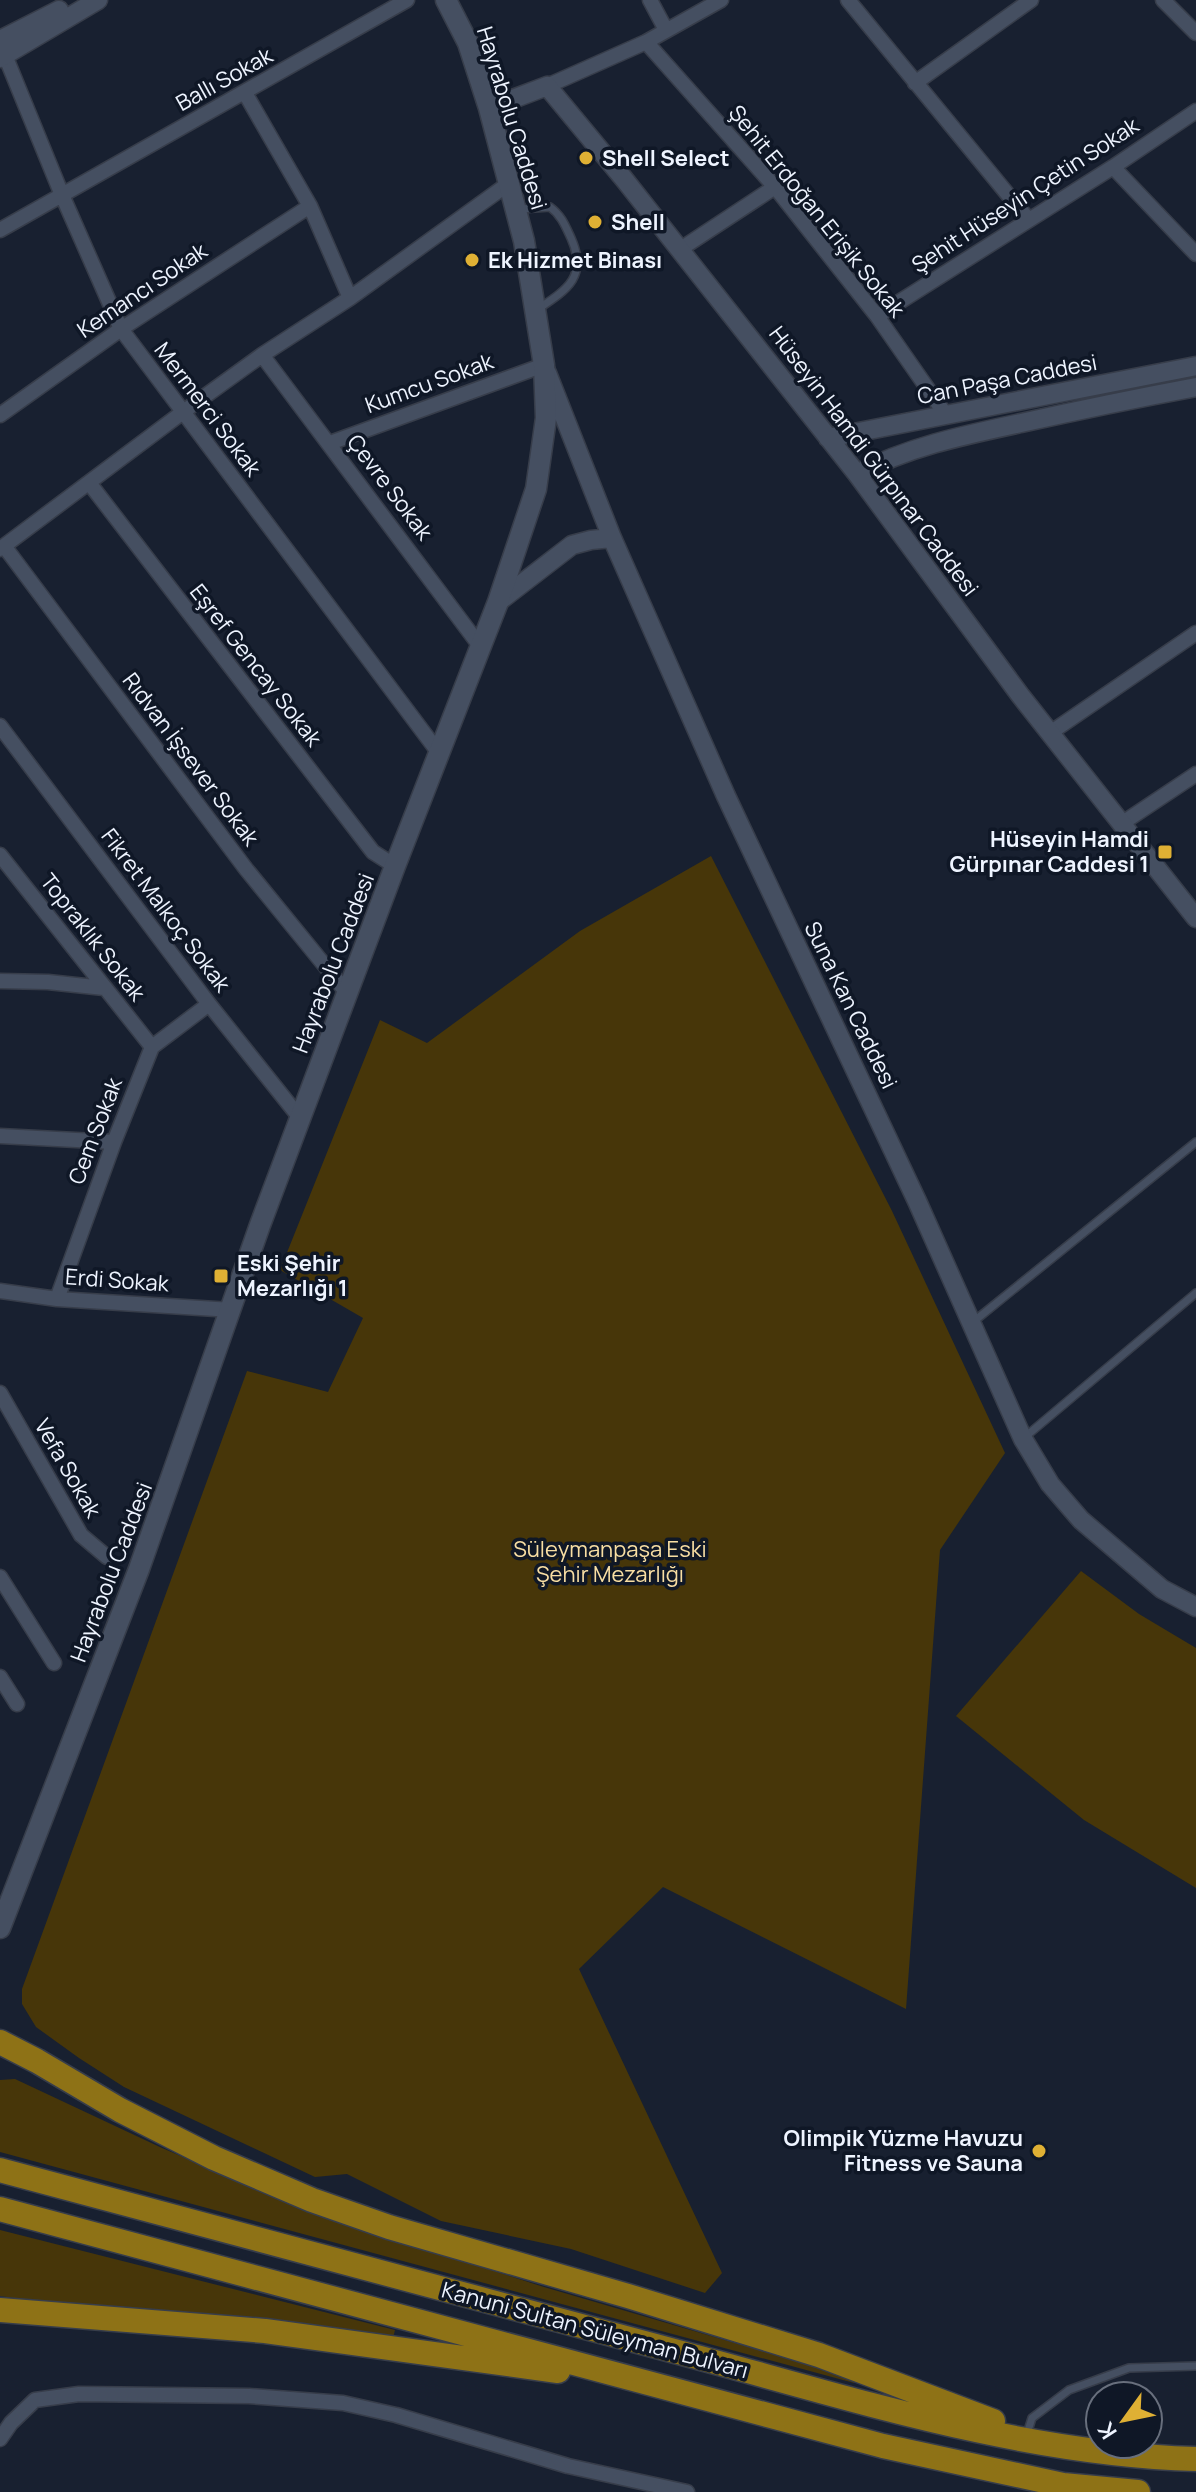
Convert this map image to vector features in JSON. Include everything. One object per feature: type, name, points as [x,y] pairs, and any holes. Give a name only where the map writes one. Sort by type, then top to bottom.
[{"type":"highway","points":[[0,2042],[120,2110],[214,2158],[312,2200],[389,2227],[819,2355],[987,2418],[1025,2442]]},
{"type":"highway","name":"Kanuni Sultan Süleyman Bulvarı","points":[[0,2170],[823,2391],[1025,2442],[1116,2454],[1196,2459]]},
{"type":"highway","name":"Kanuni Sultan Süleyman Bulvarı","points":[[0,2209],[883,2446],[1063,2485],[1138,2492]]},
{"type":"highway","points":[[0,2310],[265,2331],[551,2371],[591,2367]]},
{"type":"main road","name":"Hayrabolu Caddesi","points":[[0,1928],[139,1569],[260,1225],[498,602],[536,489],[546,418],[544,365],[524,241],[489,108],[468,43],[446,0]]},
{"type":"street","points":[[1,49],[80,0]]},
{"type":"street","points":[[1,49],[98,0]]},
{"type":"street","name":"Ballı Sokak","points":[[0,230],[407,0]]},
{"type":"street","points":[[650,0],[666,30]]},
{"type":"street","points":[[489,108],[646,42],[721,0]]},
{"type":"street","points":[[848,0],[1028,219]]},
{"type":"street","points":[[915,83],[1031,0]]},
{"type":"street","points":[[1163,0],[1196,33]]},
{"type":"street","name":"Şehit Erdoğan Erişik Sokak","points":[[646,42],[775,187],[877,316],[946,415]]},
{"type":"street","name":"Mermerci Sokak","points":[[1,49],[121,329],[439,753]]},
{"type":"street","name":"Hüseyin Hamdi Gürpınar Caddesi","points":[[547,86],[857,474],[1050,733],[1196,918]]},
{"type":"street","points":[[245,93],[310,206],[350,298]]},
{"type":"street","name":"Şehit Hüseyin Çetin Sokak","points":[[877,316],[1196,111]]},
{"type":"street","points":[[1113,167],[1196,254]]},
{"type":"street","points":[[2,548],[262,355],[350,298],[508,184]]},
{"type":"street","points":[[679,250],[775,187]]},
{"type":"street","name":"Kemancı Sokak","points":[[0,415],[121,329],[310,206]]},
{"type":"street","name":"Çevre Sokak","points":[[262,355],[480,646]]},
{"type":"street","name":"Kumcu Sokak","points":[[330,443],[544,365]]},
{"type":"street","name":"Suna Kan Caddesi","points":[[544,365],[612,538],[726,796],[917,1201],[1023,1439],[1050,1484],[1081,1520],[1162,1589],[1196,1607]]},
{"type":"street","name":"Can Paşa Caddesi","points":[[828,438],[1196,366]]},
{"type":"street","name":"Can Paşa Caddesi","points":[[857,474],[901,454],[935,444],[1065,413],[1196,387]]},
{"type":"street","name":"Eşref Gencay Sokak","points":[[90,484],[373,852],[395,866]]},
{"type":"street","points":[[498,602],[572,545],[612,538]]},
{"type":"street","name":"Rıdvan İşsever Sokak","points":[[2,548],[246,869],[348,994]]},
{"type":"street","points":[[1050,733],[1196,633]]},
{"type":"street","name":"Fikret Malkoç Sokak","points":[[0,726],[209,1004],[300,1118]]},
{"type":"street","points":[[1121,824],[1196,774]]},
{"type":"street","name":"Topraklık Sokak","points":[[0,855],[152,1047]]},
{"type":"street","points":[[0,981],[104,988]]},
{"type":"street","points":[[152,1047],[209,1004]]},
{"type":"street","name":"Cem Sokak","points":[[57,1299],[152,1047]]},
{"type":"street","points":[[0,1136],[114,1142]]},
{"type":"street","name":"Erdi Sokak","points":[[0,1291],[57,1299],[232,1310]]},
{"type":"street","name":"Vefa Sokak","points":[[0,1393],[81,1535],[107,1557]]},
{"type":"street","points":[[0,1577],[54,1663]]},
{"type":"street","points":[[0,1677],[17,1704]]},
{"type":"street","points":[[0,2439],[11,2423],[35,2400],[79,2394],[249,2396],[343,2403],[396,2415],[568,2466],[687,2492]]},
{"type":"lane","points":[[515,209],[550,207],[560,215],[578,254],[577,274],[563,292],[536,310]]},
{"type":"lane","points":[[971,1323],[1196,1142]]},
{"type":"lane","points":[[1023,1439],[1196,1293]]},
{"type":"lane","points":[[1025,2442],[1032,2418],[1069,2390],[1129,2368],[1196,2366]]},
{"type":"green space","name":"Süleymanpaşa Eski Şehir Mezarlığı","points":[[711,856],[892,1211],[1005,1453],[940,1550],[906,2009],[663,1887],[579,1969],[722,2273],[705,2293],[571,2249],[441,2221],[347,2174],[315,2177],[124,2087],[36,2027],[22,2004],[22,1989],[247,1371],[328,1392],[363,1318],[280,1270],[380,1020],[427,1043],[580,931]]},
{"type":"green space","points":[[1081,1571],[1139,1614],[1196,1648],[1196,1888],[1084,1820],[956,1716]]},
{"type":"green space","points":[[15,2079],[162,2148],[323,2216],[544,2287],[854,2378],[854,2383],[0,2152],[0,2080]]},
{"type":"green space","points":[[0,2230],[395,2330],[393,2338],[103,2311],[0,2296]]},
{"type":"place","name":"Shell Select","points":[[586,158]]},
{"type":"place","name":"Shell","points":[[595,222]]},
{"type":"place","name":"Ek Hizmet Binası","points":[[472,260]]},
{"type":"place","name":"Hüseyin Hamdi Gürpınar Caddesi 1","points":[[1165,852]]},
{"type":"place","name":"Eski Şehir Mezarlığı 1","points":[[221,1276]]},
{"type":"place","name":"Olimpik Yüzme Havuzu Fitness ve Sauna","points":[[1039,2151]]}]
